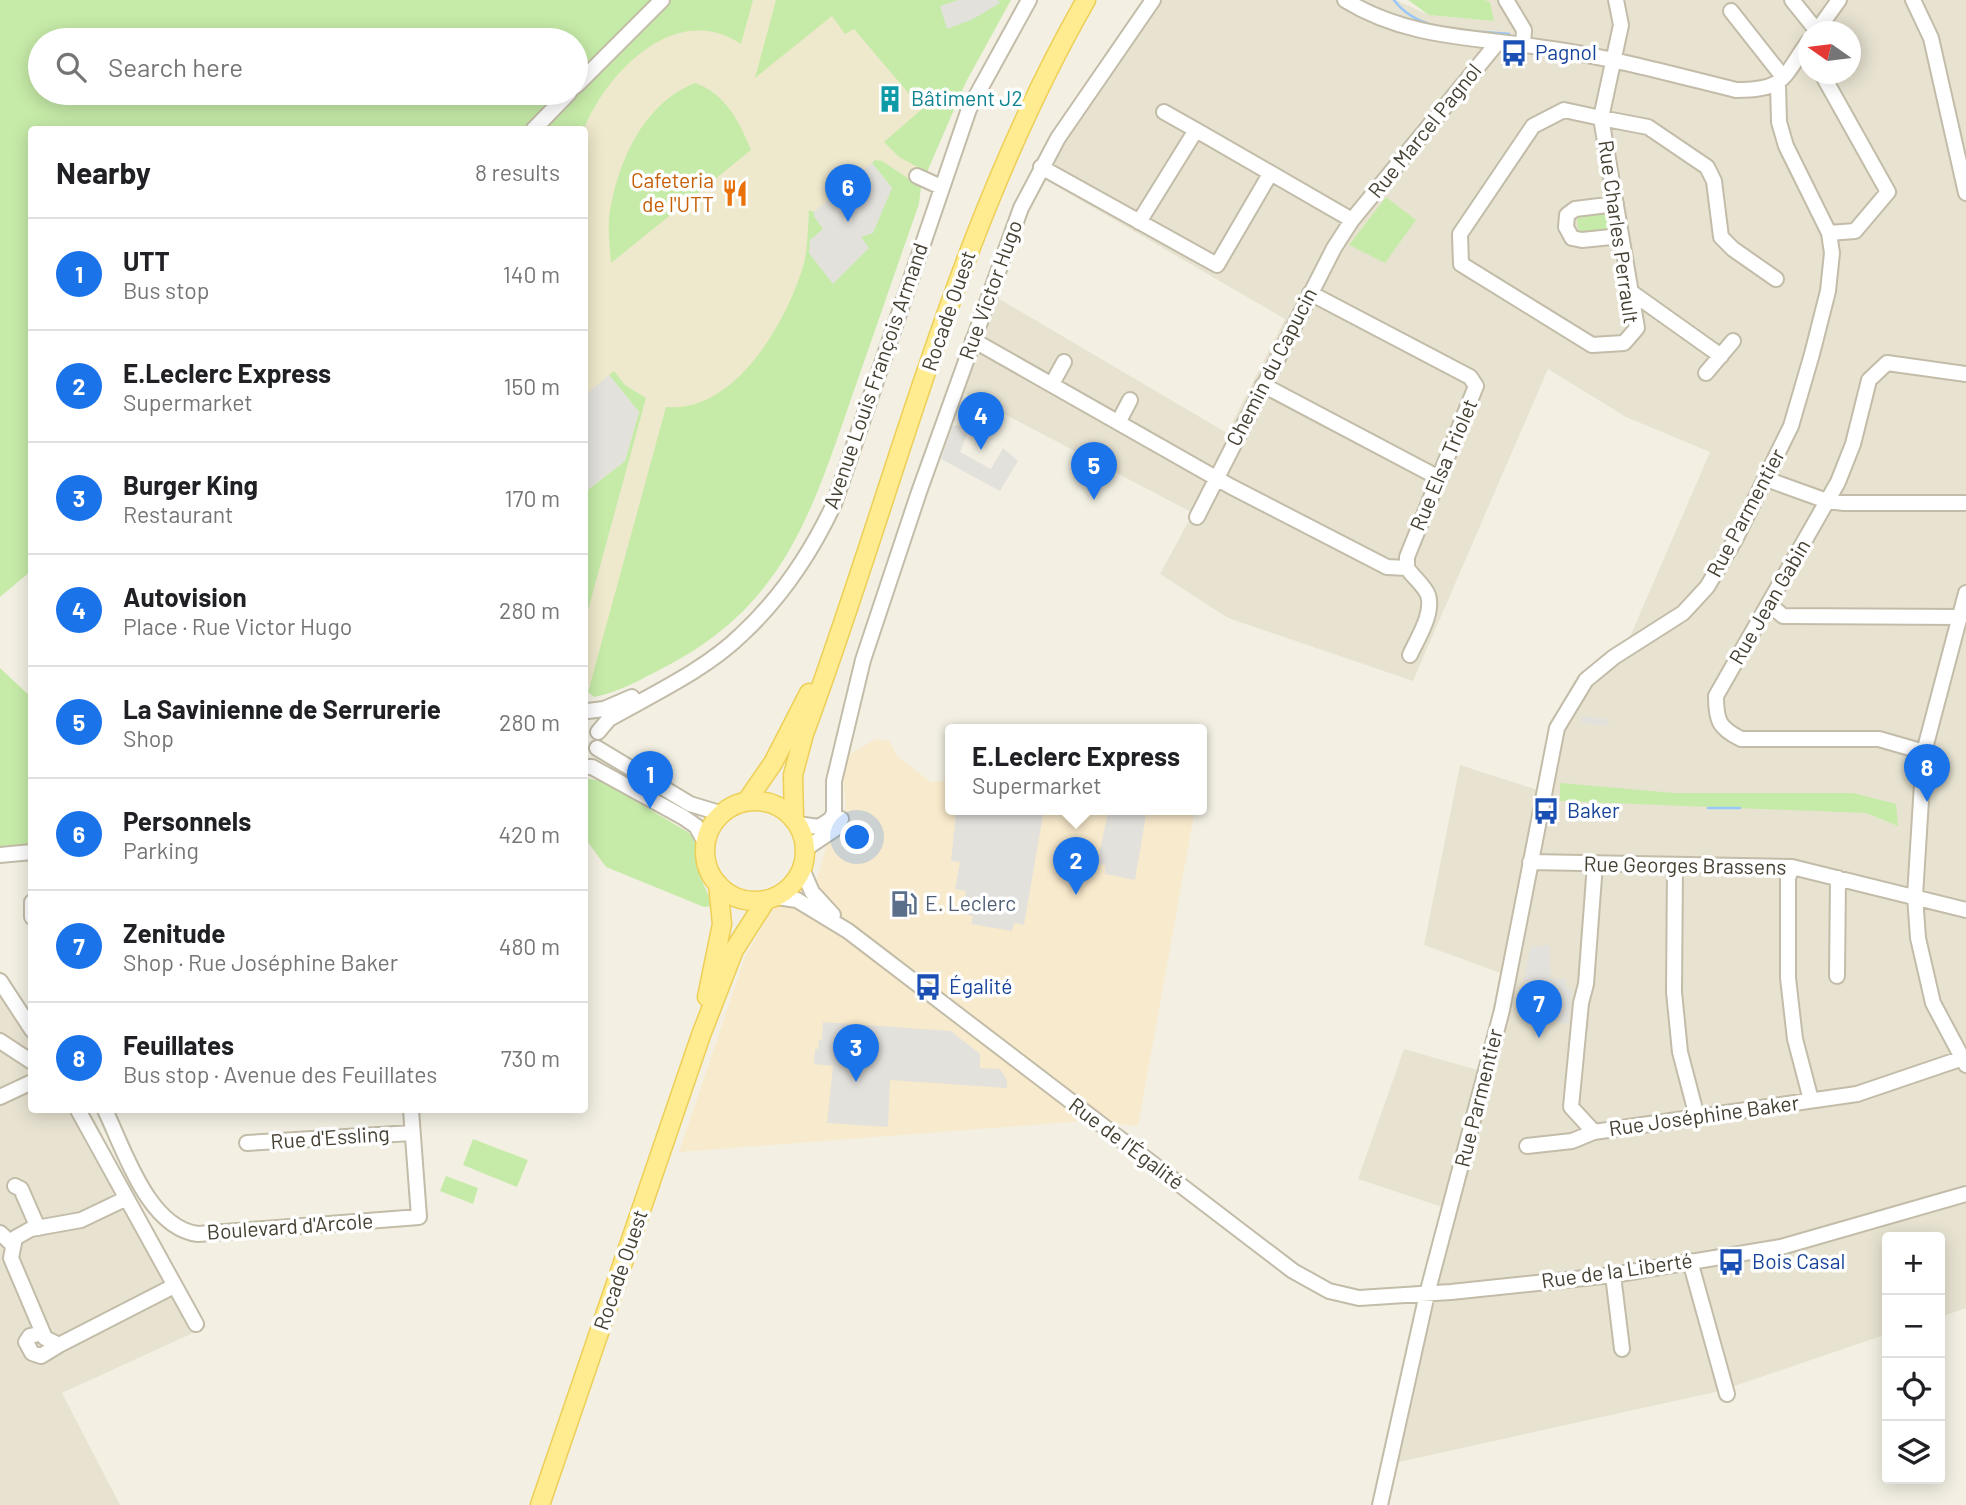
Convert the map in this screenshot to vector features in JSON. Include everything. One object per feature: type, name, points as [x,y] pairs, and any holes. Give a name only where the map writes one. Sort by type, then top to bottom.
[{"type":"main road","name":"Rocade Ouest","points":[[796,822],[793,775],[839,634],[989,202],[1036,95],[1086,0]]},
{"type":"main road","name":"Rocade Ouest","points":[[746,802],[773,763],[839,634]]},
{"type":"main road","points":[[746,802],[772,804],[796,822],[805,849],[802,869],[788,890],[771,898],[740,899],[718,884],[706,861],[709,832],[723,814],[746,802]]},
{"type":"main road","name":"Rocade Ouest","points":[[701,1035],[722,924],[718,884]]},
{"type":"main road","name":"Rocade Ouest","points":[[540,1505],[701,1035],[734,950],[771,898]]},
{"type":"street","points":[[588,74],[662,0]]},
{"type":"street","name":"Avenue Louis François Armand","points":[[598,732],[610,719],[684,675],[741,636],[790,580],[818,537],[838,492],[969,109],[1029,0]]},
{"type":"street","name":"Rue Victor Hugo","points":[[796,822],[819,827],[831,819],[837,768],[876,620],[1007,243],[1041,167],[1153,0]]},
{"type":"street","points":[[1345,0],[1375,17],[1408,30],[1542,47],[1615,60],[1736,90],[1764,90],[1781,81],[1798,59]]},
{"type":"street","points":[[1506,0],[1524,30],[1523,45]]},
{"type":"street","name":"Rue Charles Perrault","points":[[1601,118],[1564,110],[1533,126],[1460,234],[1461,264],[1592,345],[1624,343],[1637,328],[1601,118],[1621,25],[1616,0]]},
{"type":"street","points":[[1792,0],[1809,21]]},
{"type":"street","points":[[1824,21],[1839,0]]},
{"type":"street","points":[[1913,0],[1931,38],[1966,193]]},
{"type":"street","points":[[1731,11],[1781,81]]},
{"type":"street","name":"Rue Marcel Pagnol","points":[[1352,220],[1497,42]]},
{"type":"street","name":"Rue Parmentier","points":[[1380,1505],[1427,1294],[1502,1010],[1557,728],[1586,680],[1614,657],[1683,613],[1696,601],[1722,566],[1791,426],[1812,354],[1828,291],[1832,253],[1829,233],[1786,146],[1779,122],[1781,81]]},
{"type":"street","points":[[1828,84],[1888,192],[1855,231],[1829,233]]},
{"type":"street","points":[[537,126],[557,105]]},
{"type":"street","points":[[1164,112],[1352,220]]},
{"type":"street","points":[[1601,118],[1648,127],[1707,167],[1714,181],[1721,237],[1733,249],[1776,279]]},
{"type":"street","points":[[1139,222],[1196,130]]},
{"type":"street","points":[[1041,167],[1217,265],[1270,174]]},
{"type":"street","points":[[917,176],[942,187]]},
{"type":"street","points":[[1616,204],[1575,209],[1567,215],[1566,227],[1572,238],[1582,240],[1622,236]]},
{"type":"street","name":"Chemin du Capucin","points":[[1196,517],[1310,293],[1352,220]]},
{"type":"street","points":[[1631,292],[1721,356]]},
{"type":"street","name":"Rue Elsa Triolet","points":[[1310,293],[1480,384],[1410,546],[1407,568]]},
{"type":"street","points":[[1637,328],[1653,308]]},
{"type":"street","points":[[973,340],[1217,477],[1387,568],[1407,568],[1423,587],[1429,603],[1429,611],[1410,655]]},
{"type":"street","points":[[1706,373],[1733,341]]},
{"type":"street","points":[[1052,384],[1064,362]]},
{"type":"street","name":"Rue Jean Gabin","points":[[1924,752],[1879,739],[1741,738],[1724,731],[1716,713],[1716,696],[1827,501],[1853,444],[1869,380],[1887,363],[1966,374]]},
{"type":"street","points":[[1263,385],[1439,478]]},
{"type":"street","points":[[1118,421],[1130,400]]},
{"type":"street","points":[[1766,479],[1827,501],[1966,503]]},
{"type":"street","points":[[1964,1060],[1933,1003],[1918,938],[1915,896],[1924,752],[1966,593]]},
{"type":"street","points":[[1769,604],[1783,616],[1961,617]]},
{"type":"street","name":"Avenue Louis François Armand","points":[[588,709],[604,709],[684,675]]},
{"type":"street","points":[[588,713],[598,732],[597,748],[588,762]]},
{"type":"street","points":[[597,748],[690,804],[723,814]]},
{"type":"street","points":[[588,767],[683,817],[696,826],[706,844]]},
{"type":"street","name":"Rue Victor Hugo","points":[[805,849],[840,822],[842,812],[837,768]]},
{"type":"street","points":[[0,855],[28,852]]},
{"type":"street","name":"Rue Georges Brassens","points":[[1531,862],[1792,867],[1966,910]]},
{"type":"street","name":"Rue Joséphine Baker","points":[[1595,864],[1586,984],[1581,1003],[1571,1107],[1594,1132],[1857,1094],[1964,1060]]},
{"type":"street","points":[[1675,865],[1674,992],[1681,1052],[1696,1117]]},
{"type":"street","points":[[1792,867],[1788,878],[1788,978],[1795,1039],[1811,1100]]},
{"type":"street","points":[[802,869],[813,892],[848,931]]},
{"type":"street","points":[[1837,976],[1838,877]]},
{"type":"street","points":[[771,898],[803,902],[848,931]]},
{"type":"street","name":"Rue de l'Égalité","points":[[848,931],[1310,1282],[1329,1292],[1359,1298],[1427,1294]]},
{"type":"street","points":[[0,981],[28,1024]]},
{"type":"street","points":[[0,1041],[28,1059]]},
{"type":"street","points":[[0,1097],[28,1084]]},
{"type":"street","points":[[80,1113],[196,1324]]},
{"type":"street","name":"Boulevard d'Arcole","points":[[106,1113],[153,1209],[187,1232],[419,1217],[412,1133]]},
{"type":"street","points":[[411,1113],[412,1133]]},
{"type":"street","points":[[1527,1146],[1572,1141],[1594,1132]]},
{"type":"street","name":"Rue d'Essling","points":[[247,1143],[412,1133]]},
{"type":"street","points":[[15,1186],[21,1189],[38,1228]]},
{"type":"street","name":"Rue de la Liberté","points":[[1427,1294],[1613,1275],[1781,1247],[1966,1194]]},
{"type":"street","points":[[125,1199],[81,1220],[23,1233],[12,1244],[12,1258],[43,1333],[51,1342],[59,1345],[174,1286]]},
{"type":"street","points":[[0,1233],[12,1244]]},
{"type":"street","points":[[1690,1261],[1727,1394]]},
{"type":"street","points":[[1613,1275],[1622,1349]]},
{"type":"shaded area","points":[[647,0],[1006,0],[934,138],[805,511],[602,687],[588,684],[588,126],[521,126],[556,105],[588,105],[588,77]]},
{"type":"shaded area","points":[[958,0],[998,0],[1000,3],[973,19],[947,29],[940,6]]},
{"type":"shaded area","points":[[1144,0],[1396,0],[1429,15],[1494,21],[1490,3],[1485,0],[1966,0],[1966,1308],[1945,1315],[1945,1232],[1882,1232],[1882,1336],[1720,1391],[1381,1466],[1445,1208],[1358,1179],[1404,1049],[1481,1071],[1500,973],[1424,945],[1460,765],[1538,790],[1551,725],[1587,671],[1629,639],[1710,452],[1626,417],[1548,369],[1413,681],[1228,618],[1160,574],[1193,513],[962,392],[996,297],[1227,433],[1285,319],[1044,179]]},
{"type":"shaded area","points":[[872,163],[892,188],[873,233],[861,237],[869,248],[833,284],[809,253],[810,240],[823,229],[814,212]]},
{"type":"shaded area","points":[[609,375],[639,412],[625,461],[588,490],[588,392]]},
{"type":"shaded area","points":[[959,425],[969,430],[960,452],[991,469],[1003,448],[1018,461],[1000,491],[941,459],[952,426]]},
{"type":"shaded area","points":[[1582,716],[1609,719],[1608,726],[1581,723]]},
{"type":"shaded area","points":[[876,739],[889,741],[898,757],[931,782],[945,781],[945,815],[1194,815],[1138,1126],[1084,1121],[679,1152],[745,957],[770,912],[817,879],[828,841],[847,821],[843,776],[850,754]]},
{"type":"shaded area","points":[[956,815],[1043,815],[1024,925],[1014,923],[1012,931],[971,924],[973,916],[963,914],[966,891],[955,889],[960,862],[951,861]]},
{"type":"shaded area","points":[[1107,815],[1146,815],[1135,880],[1105,874],[1105,865],[1097,864]]},
{"type":"shaded area","points":[[1549,945],[1551,979],[1566,978],[1566,988],[1572,989],[1569,1024],[1542,1019],[1544,1008],[1525,1004],[1529,981],[1523,981],[1531,947]]},
{"type":"shaded area","points":[[0,970],[28,1015],[28,1113],[91,1113],[206,1327],[62,1393],[120,1505],[0,1505]]},
{"type":"shaded area","points":[[823,1022],[951,1031],[980,1054],[980,1068],[1000,1069],[1007,1080],[1007,1088],[890,1080],[888,1127],[827,1123],[833,1066],[814,1064],[815,1049],[818,1049],[819,1040],[822,1040]]},
{"type":"green space","points":[[0,0],[753,0],[741,44],[717,33],[692,31],[669,37],[647,49],[627,65],[609,85],[586,126],[28,126],[28,574],[0,597]]},
{"type":"green space","points":[[776,0],[1011,0],[966,82],[927,172],[899,157],[884,142],[922,109],[854,29],[845,34],[832,16],[755,78]]},
{"type":"green space","points":[[1408,0],[1485,0],[1490,2],[1494,21],[1429,15]]},
{"type":"green space","points":[[695,83],[723,101],[742,129],[751,150],[611,263],[609,219],[625,158],[646,121],[660,106]]},
{"type":"green space","points":[[875,160],[882,161],[921,187],[919,204],[836,442],[805,520],[764,587],[737,617],[704,644],[663,668],[620,689],[594,697],[588,692],[666,407],[691,405],[714,395],[736,380],[755,359],[785,311],[796,286],[804,263],[809,210],[814,212],[823,229],[869,249],[861,237],[892,188],[872,163]]},
{"type":"green space","points":[[1386,197],[1416,220],[1385,263],[1349,245]]},
{"type":"green space","points":[[1610,211],[1613,230],[1585,234],[1578,229],[1577,220],[1582,213]]},
{"type":"green space","points":[[614,371],[625,385],[646,398],[588,610],[588,490],[625,461],[639,412],[609,375]]},
{"type":"green space","points":[[0,668],[28,694],[28,846],[0,849]]},
{"type":"green space","points":[[588,779],[602,781],[696,839],[700,876],[713,906],[704,907],[606,867],[588,842]]},
{"type":"green space","points":[[1560,783],[1674,793],[1853,793],[1896,804],[1898,826],[1866,813],[1560,801]]},
{"type":"green space","points":[[473,1139],[528,1160],[517,1187],[463,1165]]},
{"type":"green space","points":[[446,1176],[478,1188],[473,1204],[440,1191]]},
{"type":"waterway","points":[[1394,0],[1405,11],[1431,25],[1509,34]]},
{"type":"waterway","points":[[1708,808],[1740,808]]},
{"type":"place","name":"Pagnol","points":[[1514,53]]},
{"type":"place","name":"Bâtiment J2","points":[[890,99]]},
{"type":"place","name":"Cafeteria de l'UTT","points":[[735,193]]},
{"type":"place","name":"Personnels","points":[[848,222]]},
{"type":"place","name":"Autovision","points":[[981,450]]},
{"type":"place","name":"La Savinienne de Serrurerie","points":[[1094,500]]},
{"type":"place","name":"Feuillates","points":[[1927,802]]},
{"type":"place","name":"UTT","points":[[650,809]]},
{"type":"place","name":"Baker","points":[[1546,811]]},
{"type":"place","name":"E.Leclerc Express","points":[[1076,895]]},
{"type":"place","name":"E. Leclerc","points":[[904,904]]},
{"type":"place","name":"Égalité","points":[[928,987]]},
{"type":"place","name":"Zenitude","points":[[1539,1038]]},
{"type":"place","name":"Burger King","points":[[856,1082]]},
{"type":"place","name":"Bois Casal","points":[[1731,1262]]}]
